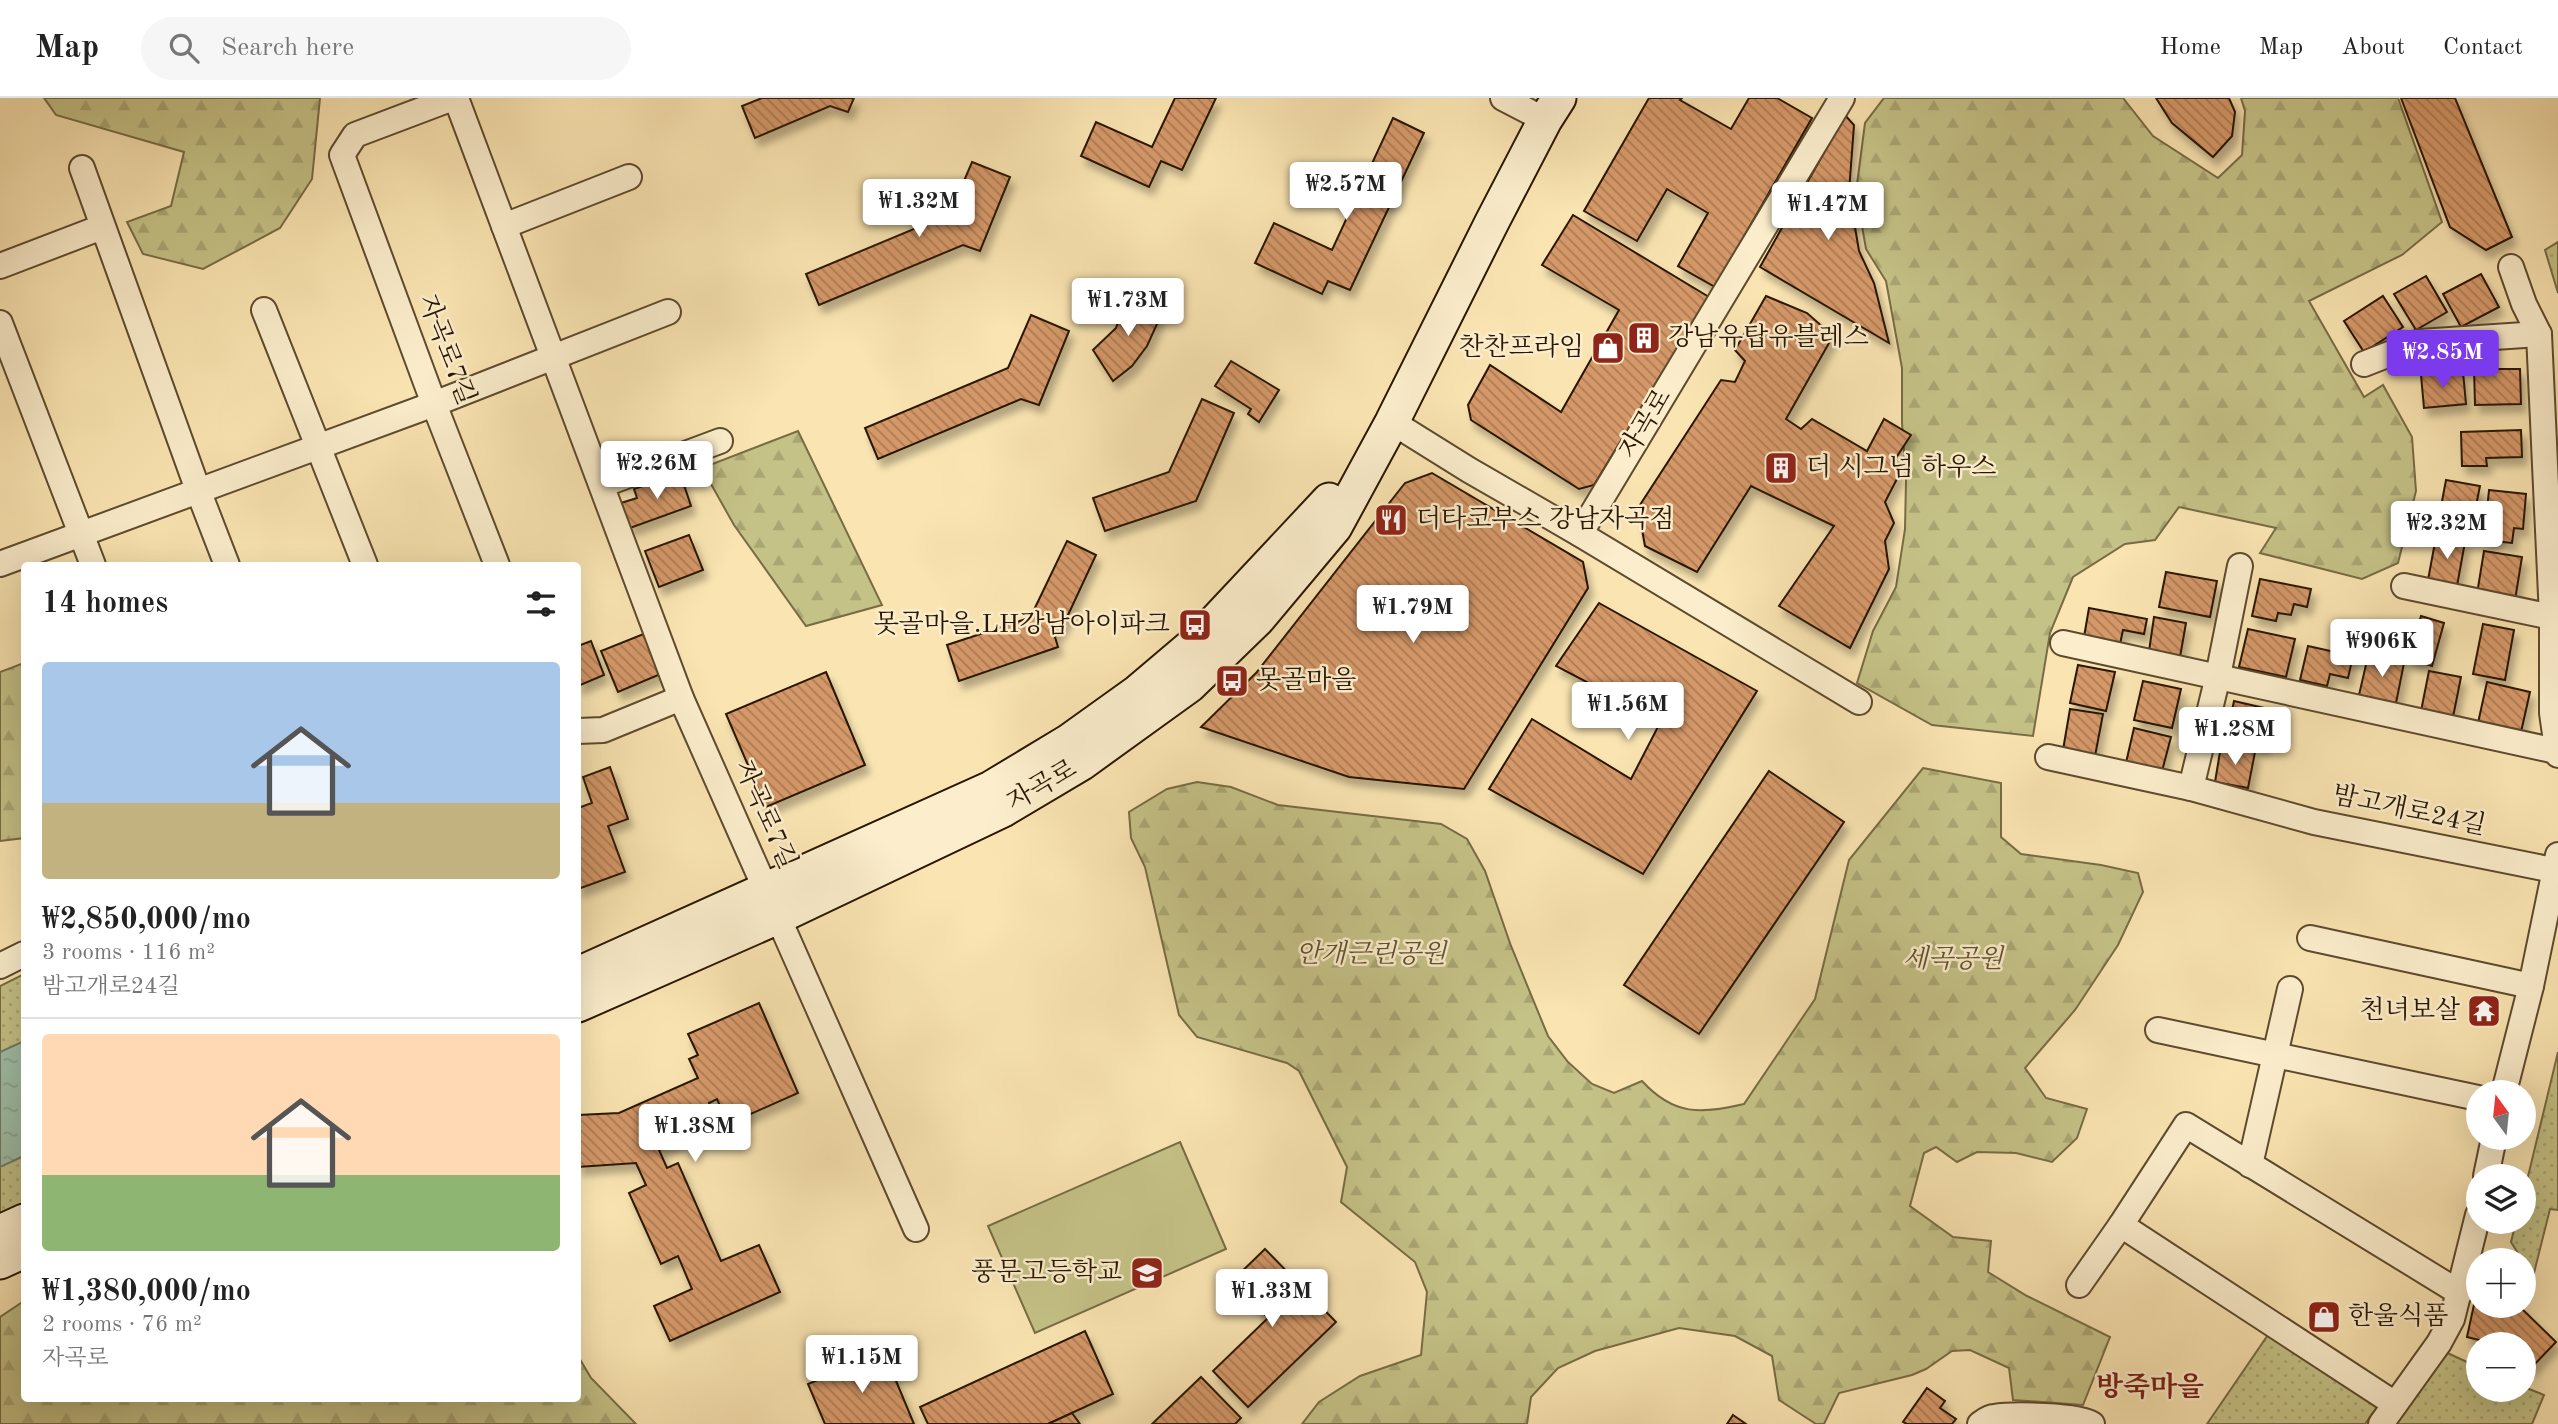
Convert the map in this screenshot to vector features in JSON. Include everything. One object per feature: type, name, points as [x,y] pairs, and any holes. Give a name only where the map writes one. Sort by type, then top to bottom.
[{"type":"main road","name":"자곡로","points":[[581,973],[772,904],[1003,810],[1082,763],[1190,685],[1257,620],[1335,527],[1392,422],[1552,109]]},
{"type":"main road","name":"자곡로","points":[[581,1003],[772,904]]},
{"type":"main road","points":[[0,1233],[21,1223]]},
{"type":"main road","points":[[0,1262],[21,1252]]},
{"type":"street","name":"자곡로7길","points":[[496,562],[342,155],[355,135],[455,98],[681,698],[916,1229]]},
{"type":"street","points":[[1503,98],[1552,109]]},
{"type":"street","name":"자곡로","points":[[1580,534],[1842,98]]},
{"type":"street","points":[[82,168],[226,562]]},
{"type":"street","points":[[504,226],[629,177]]},
{"type":"street","points":[[0,267],[102,227]]},
{"type":"street","points":[[2063,643],[2557,753],[2552,713],[2552,617],[2539,334],[2524,304],[2511,267]]},
{"type":"street","points":[[264,310],[364,562]]},
{"type":"street","points":[[0,564],[434,404],[668,312]]},
{"type":"street","points":[[0,323],[92,562]]},
{"type":"street","points":[[2364,364],[2420,342],[2539,334]]},
{"type":"street","points":[[1392,422],[1469,471],[1580,534],[1859,702]]},
{"type":"street","points":[[602,485],[720,442]]},
{"type":"street","points":[[2191,788],[2218,676],[2240,566]]},
{"type":"street","points":[[2404,586],[2552,617]]},
{"type":"street","points":[[581,731],[603,730],[681,698]]},
{"type":"street","name":"밤고개로24길","points":[[2048,757],[2191,788],[2314,822],[2557,865],[2507,1080]]},
{"type":"street","points":[[2310,938],[2531,986]]},
{"type":"street","points":[[0,966],[21,956]]},
{"type":"street","points":[[2250,1165],[2290,989]]},
{"type":"street","points":[[2158,1030],[2466,1095]]},
{"type":"street","points":[[2079,1285],[2186,1125],[2460,1293]]},
{"type":"street","points":[[2121,1224],[2388,1414],[2439,1343],[2452,1319],[2474,1234]]},
{"type":"street","points":[[1980,1424],[1992,1417],[2089,1421]]},
{"type":"green space","points":[[44,98],[320,98],[312,179],[280,228],[203,269],[143,254],[127,222],[171,206],[184,152],[56,115]]},
{"type":"green space","points":[[1884,98],[2123,98],[2153,136],[2218,178],[2242,155],[2245,111],[2241,98],[2398,98],[2442,222],[2402,255],[2309,301],[2364,397],[2383,385],[2412,437],[2416,491],[2398,563],[2362,579],[2260,553],[2276,528],[2179,507],[2155,540],[2125,544],[2073,577],[2050,633],[2033,736],[1932,725],[1857,683],[1873,631],[1896,587],[1905,529],[1902,368],[1886,281],[1866,249],[1856,192],[1865,123]]},
{"type":"green space","points":[[2558,242],[2558,293],[2545,250]]},
{"type":"green space","points":[[798,431],[882,605],[806,626],[734,525],[702,468]]},
{"type":"green space","points":[[21,664],[21,838],[0,841],[0,672]]},
{"type":"green space","points":[[1923,768],[2001,783],[2001,837],[2021,854],[2138,873],[2143,892],[2118,945],[2075,1010],[2025,1068],[2046,1098],[2087,1109],[2077,1138],[2052,1162],[2016,1153],[1977,1152],[1957,1162],[1936,1147],[1924,1153],[1910,1206],[1953,1237],[1991,1241],[1988,1272],[2027,1296],[2110,1337],[2083,1405],[2013,1400],[2009,1368],[1970,1350],[1952,1351],[1912,1375],[1839,1393],[1824,1424],[1816,1424],[1779,1400],[1772,1356],[1735,1336],[1679,1328],[1595,1351],[1558,1368],[1531,1397],[1527,1424],[1302,1424],[1319,1402],[1360,1376],[1421,1355],[1427,1292],[1415,1262],[1341,1202],[1347,1167],[1299,1071],[1287,1063],[1197,1037],[1179,1015],[1145,867],[1131,838],[1129,812],[1167,789],[1197,782],[1231,787],[1278,805],[1441,824],[1467,839],[1485,871],[1511,946],[1548,1036],[1568,1062],[1592,1084],[1614,1093],[1642,1081],[1665,1101],[1677,1106],[1714,1110],[1744,1104],[1815,999],[1849,860]]},
{"type":"green space","points":[[21,976],[21,1209],[0,1219],[0,986]]},
{"type":"green space","points":[[2558,1052],[2558,1210],[2550,1209],[2536,1265],[2536,1248],[2515,1248],[2511,1242],[2513,1234],[2536,1234],[2536,1164],[2531,1164]]},
{"type":"green space","points":[[1180,1142],[1226,1249],[1035,1333],[988,1226]]},
{"type":"green space","points":[[21,1303],[21,1402],[581,1402],[581,1361],[591,1378],[636,1424],[0,1424],[0,1317]]},
{"type":"green space","points":[[2270,1332],[2378,1406],[2365,1424],[2207,1424]]},
{"type":"green space","points":[[2443,1351],[2466,1362],[2466,1402],[2536,1402],[2536,1392],[2544,1395],[2532,1424],[2395,1424]]},
{"type":"water","points":[[21,1042],[21,1157],[0,1167],[0,1052]]},
{"type":"building","points":[[762,98],[854,98],[848,112],[830,106],[755,138],[742,106]]},
{"type":"building","points":[[1175,98],[1216,98],[1182,170],[1161,161],[1149,187],[1081,156],[1096,122],[1152,147]]},
{"type":"building","points":[[1649,98],[1682,98],[1680,100],[1731,129],[1749,98],[1777,98],[1812,118],[1715,287],[1678,266],[1708,213],[1667,189],[1637,241],[1584,211]]},
{"type":"building","points":[[2156,98],[2229,98],[2235,112],[2232,136],[2213,157],[2172,123]]},
{"type":"building","points":[[2401,98],[2455,98],[2512,237],[2486,250],[2450,227]]},
{"type":"building","points":[[1845,115],[1854,125],[1849,192],[1859,251],[1874,283],[1889,343],[1760,267]]},
{"type":"building","points":[[1393,118],[1424,133],[1350,290],[1328,281],[1322,294],[1255,263],[1274,223],[1332,250]]},
{"type":"building","points":[[972,162],[1010,177],[980,251],[963,245],[819,305],[806,274],[950,214]]},
{"type":"building","name":"강남유탑유블레스","points":[[1573,215],[1709,297],[1594,485],[1579,489],[1471,420],[1468,405],[1490,365],[1561,412],[1619,310],[1542,265]]},
{"type":"building","points":[[2481,274],[2499,307],[2461,327],[2443,294]]},
{"type":"building","points":[[2426,276],[2447,312],[2416,330],[2394,294]]},
{"type":"building","name":"더 시그넘 하우스","points":[[1766,296],[1807,313],[1833,336],[1786,419],[1801,429],[1812,419],[1867,451],[1884,419],[1911,435],[1894,461],[1899,475],[1885,502],[1894,523],[1885,541],[1889,569],[1850,648],[1779,606],[1834,526],[1751,486],[1697,572],[1645,546],[1638,508],[1721,380],[1735,382],[1745,361],[1735,350]]},
{"type":"building","points":[[2383,296],[2403,327],[2364,352],[2344,321]]},
{"type":"building","points":[[1125,302],[1161,305],[1157,324],[1147,346],[1132,366],[1113,381],[1093,350],[1116,328]]},
{"type":"building","points":[[1031,315],[1069,331],[1039,405],[1021,399],[878,459],[865,428],[1008,368]]},
{"type":"building","points":[[1231,361],[1279,390],[1259,422],[1248,414],[1251,409],[1215,386]]},
{"type":"building","points":[[2474,369],[2520,369],[2521,404],[2475,405]]},
{"type":"building","points":[[2463,372],[2466,404],[2424,408],[2421,375]]},
{"type":"building","points":[[1202,399],[1234,413],[1196,501],[1105,531],[1093,498],[1169,472]]},
{"type":"building","points":[[2521,430],[2522,457],[2486,458],[2487,466],[2462,466],[2461,432]]},
{"type":"building","points":[[680,473],[691,506],[630,528],[621,503],[637,498],[634,489]]},
{"type":"building","points":[[1432,473],[1583,562],[1588,588],[1464,789],[1349,777],[1201,727],[1256,673],[1405,483]]},
{"type":"building","points":[[2446,480],[2480,486],[2470,535],[2437,528]]},
{"type":"building","points":[[2489,490],[2526,494],[2523,529],[2514,528],[2512,543],[2484,540]]},
{"type":"building","points":[[689,535],[703,570],[659,587],[645,551]]},
{"type":"building","points":[[2436,537],[2465,542],[2457,586],[2428,580]]},
{"type":"building","points":[[1067,541],[1096,555],[1062,628],[1055,637],[1058,647],[959,681],[947,645],[1035,616],[1032,614]]},
{"type":"building","points":[[2484,551],[2522,557],[2515,600],[2477,594]]},
{"type":"building","points":[[2166,572],[2217,581],[2210,617],[2159,607]]},
{"type":"building","points":[[2260,579],[2311,589],[2307,607],[2294,604],[2291,615],[2278,613],[2276,621],[2252,616]]},
{"type":"building","points":[[1599,603],[1757,691],[1643,874],[1489,789],[1532,719],[1631,779],[1661,721],[1556,666]]},
{"type":"building","points":[[2089,608],[2147,619],[2144,634],[2123,630],[2120,644],[2084,637]]},
{"type":"building","points":[[2421,616],[2444,623],[2432,666],[2409,659]]},
{"type":"building","points":[[2154,617],[2186,623],[2180,657],[2149,651]]},
{"type":"building","points":[[2483,624],[2514,630],[2505,680],[2473,674]]},
{"type":"building","points":[[2248,629],[2295,639],[2286,677],[2239,667]]},
{"type":"building","points":[[646,633],[663,673],[618,692],[601,651]]},
{"type":"building","points":[[591,641],[604,675],[581,685],[581,645]]},
{"type":"building","points":[[2308,646],[2353,656],[2348,678],[2330,674],[2327,686],[2300,680]]},
{"type":"building","points":[[2368,656],[2404,663],[2396,703],[2359,695]]},
{"type":"building","points":[[2078,665],[2115,672],[2106,711],[2070,703]]},
{"type":"building","points":[[2429,671],[2461,677],[2453,717],[2421,711]]},
{"type":"building","points":[[826,672],[865,765],[766,807],[726,714]]},
{"type":"building","points":[[2143,681],[2181,689],[2172,728],[2134,720]]},
{"type":"building","points":[[2487,682],[2530,692],[2521,732],[2478,723]]},
{"type":"building","points":[[2234,701],[2273,710],[2264,747],[2226,738]]},
{"type":"building","points":[[2070,709],[2103,714],[2095,756],[2063,750]]},
{"type":"building","points":[[2134,728],[2171,737],[2161,775],[2125,767]]},
{"type":"building","points":[[2221,746],[2255,752],[2248,788],[2215,782]]},
{"type":"building","points":[[610,767],[628,819],[608,826],[625,872],[581,888],[581,807],[592,803],[583,777]]},
{"type":"building","points":[[1769,771],[1844,822],[1699,1034],[1624,985]]},
{"type":"building","points":[[759,1003],[798,1093],[728,1124],[717,1099],[709,1103],[718,1124],[659,1150],[667,1168],[678,1163],[721,1261],[759,1245],[780,1292],[670,1341],[654,1306],[692,1289],[678,1256],[661,1264],[629,1193],[646,1185],[636,1163],[581,1167],[581,1115],[619,1113],[698,1078],[689,1059],[698,1055],[688,1034]]},
{"type":"building","points":[[1265,1249],[1336,1322],[1248,1407],[1213,1371],[1268,1318],[1232,1281]]},
{"type":"building","points":[[2471,1318],[2531,1318],[2556,1342],[2536,1363],[2536,1332],[2468,1332]]},
{"type":"building","points":[[1085,1331],[1113,1394],[1048,1424],[928,1424],[920,1407]]},
{"type":"building","points":[[884,1352],[914,1424],[825,1424],[808,1384]]},
{"type":"building","points":[[1201,1377],[1241,1418],[1235,1424],[1152,1424]]},
{"type":"building","points":[[1927,1388],[1945,1401],[1940,1408],[1956,1419],[1952,1424],[1903,1422]]},
{"type":"building","points":[[1072,1413],[1080,1424],[1048,1424]]},
{"type":"building","points":[[1733,1415],[1746,1424],[1727,1424]]},
{"type":"place","name":"강남유탑유블레스","points":[[1644,338]]},
{"type":"place","name":"찬찬프라임","points":[[1608,348]]},
{"type":"place","name":"더 시그넘 하우스","points":[[1781,468]]},
{"type":"place","name":"더타코부스 강남자곡점","points":[[1391,520]]},
{"type":"place","name":"못골마을.LH강남아이파크","points":[[1195,625]]},
{"type":"place","name":"못골마을","points":[[1232,681]]},
{"type":"place","name":"천녀보살","points":[[2484,1011]]},
{"type":"place","name":"풍문고등학교","points":[[1147,1273]]},
{"type":"place","name":"한울식품","points":[[2324,1317]]},
{"type":"district","name":"방죽마을","points":[[2150,1389]]},
{"type":"park label","name":"안개근린공원","points":[[1371,955]]},
{"type":"park label","name":"세곡공원","points":[[1953,960]]}]
